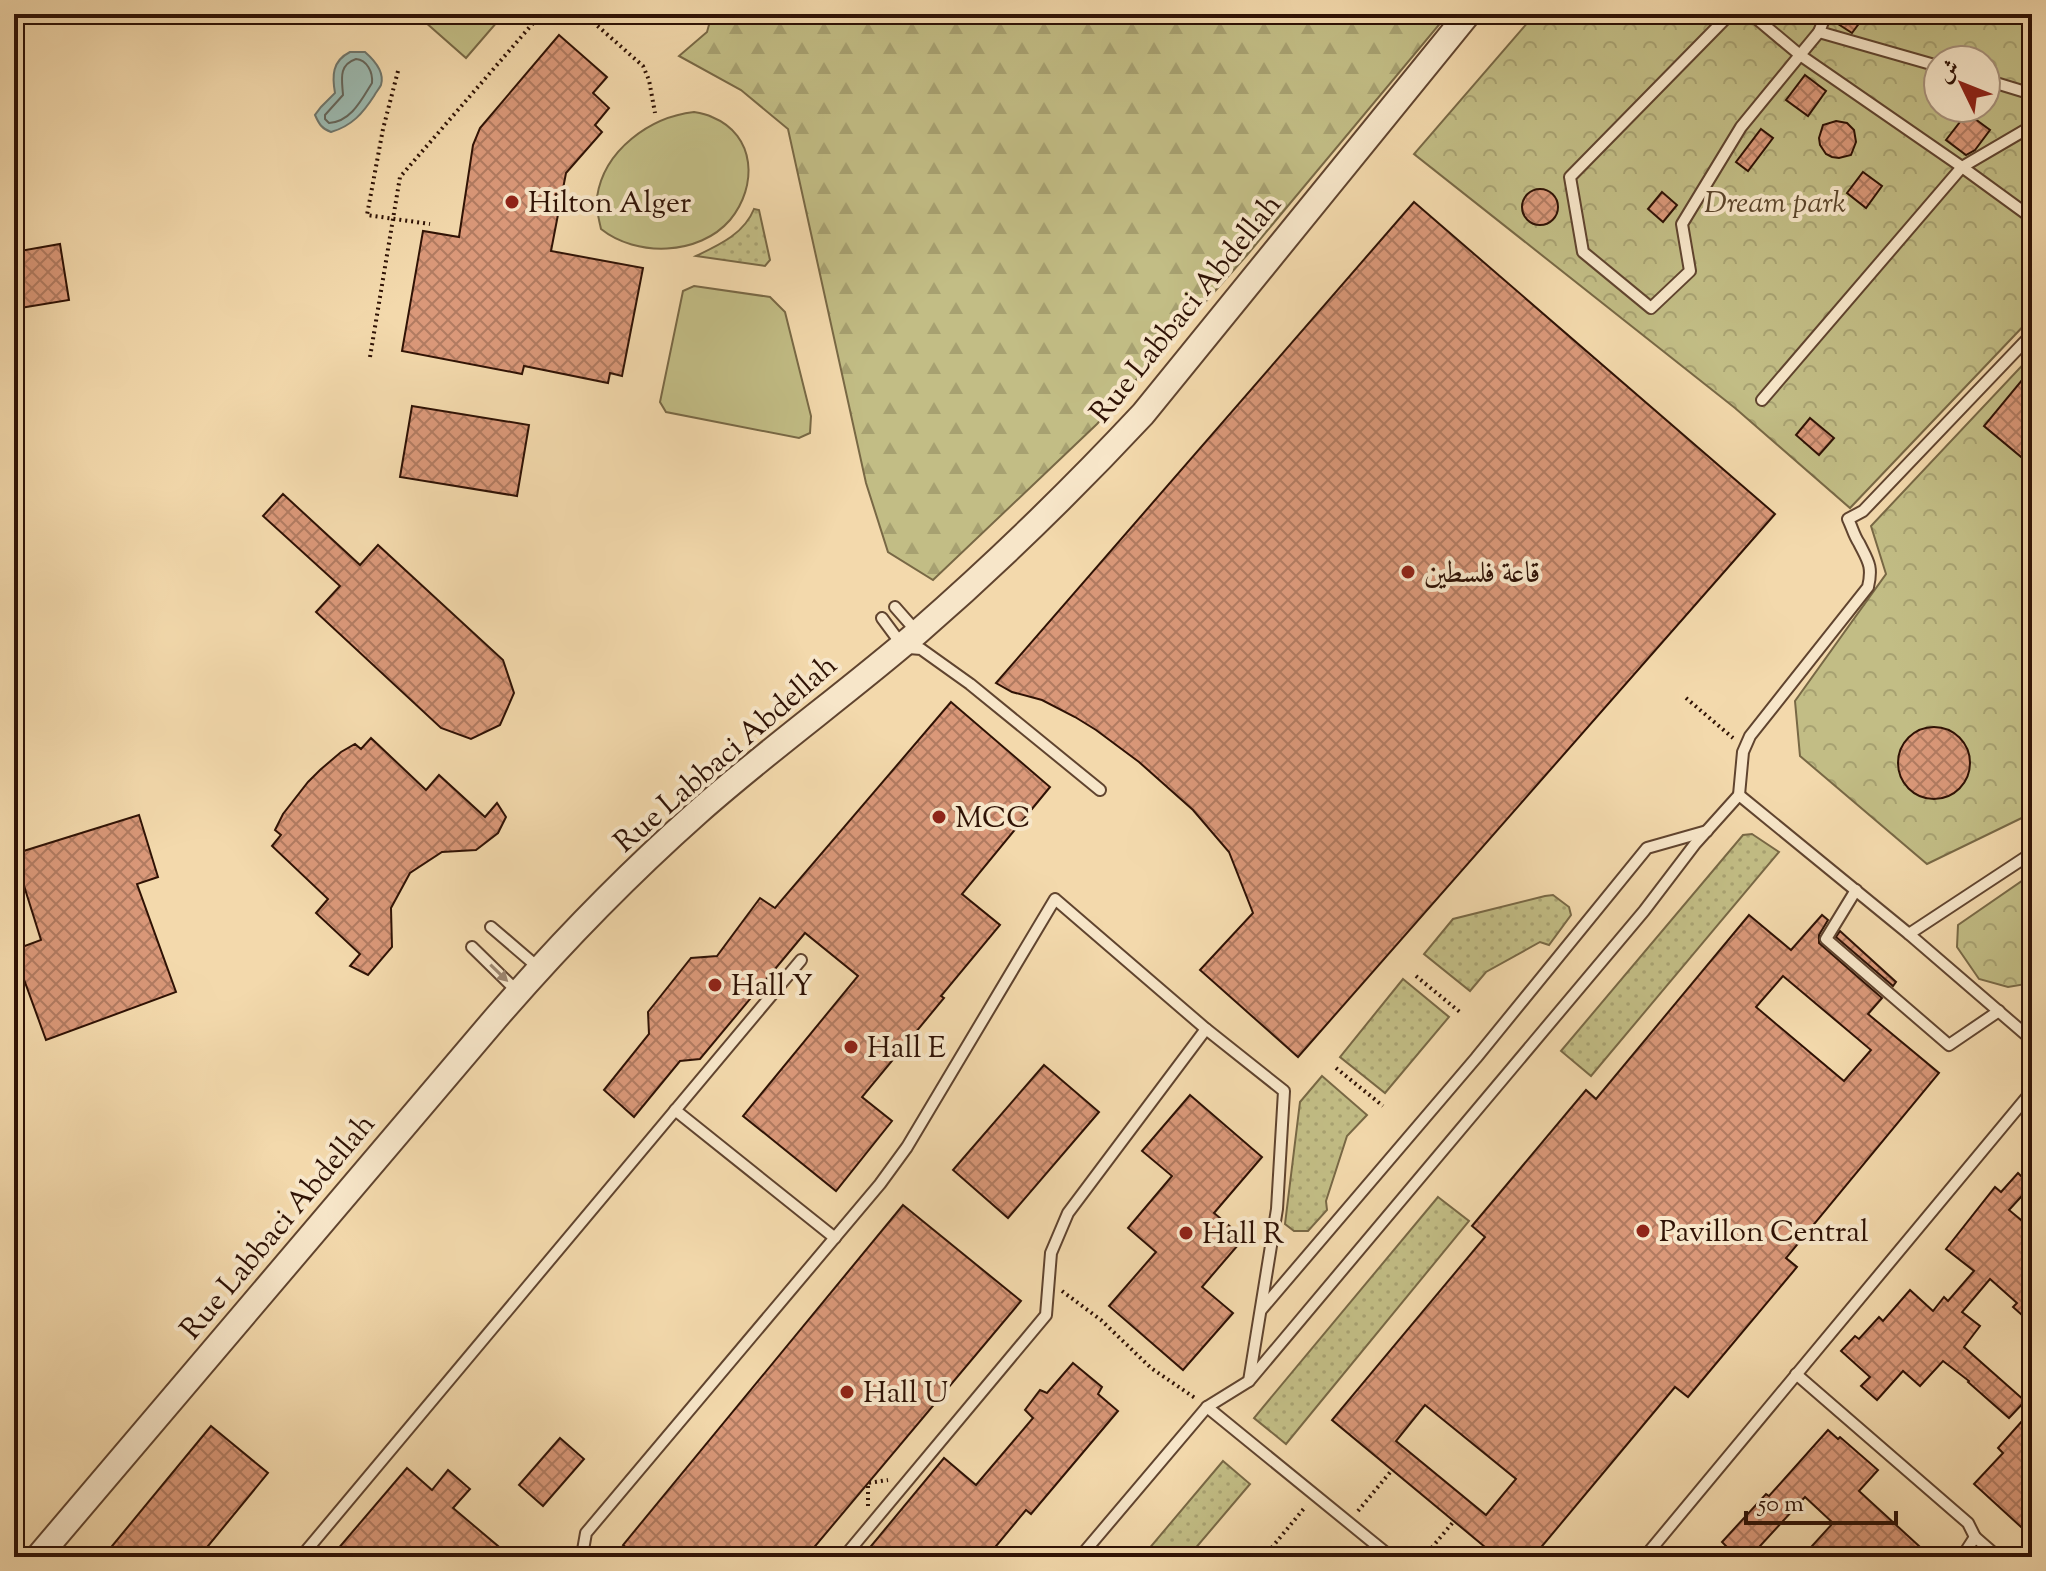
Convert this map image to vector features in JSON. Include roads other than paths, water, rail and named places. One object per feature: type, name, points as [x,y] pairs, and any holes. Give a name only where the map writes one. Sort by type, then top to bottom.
[{"type":"street","name":"Rue Labbaci Abdellah","points":[[913,642],[1012,548],[1143,414],[1468,14]]},
{"type":"street","name":"Rue Labbaci Abdellah","points":[[38,1557],[522,996],[626,880],[698,812],[1020,554],[1106,467],[1189,373],[1484,14]]},
{"type":"street","name":"Rue Labbaci Abdellah","points":[[55,1557],[522,996]]},
{"type":"lane","points":[[1730,14],[1570,177],[1583,252],[1651,308],[1690,271],[1682,224],[1741,127],[1819,32],[1826,14]]},
{"type":"lane","points":[[1751,14],[1800,55],[2032,218]]},
{"type":"lane","points":[[1819,32],[1922,61]]},
{"type":"lane","points":[[2002,85],[2032,94]]},
{"type":"lane","points":[[1762,400],[1962,167],[2032,126]]},
{"type":"lane","points":[[1080,1557],[1207,1407],[1249,1381],[1739,795],[1743,752],[1750,736],[1868,587],[1871,572],[1867,556],[1848,519],[1863,511],[2032,334]]},
{"type":"lane","points":[[895,607],[913,642]]},
{"type":"lane","points":[[882,618],[970,684],[1100,790]]},
{"type":"lane","points":[[1739,795],[1909,934],[2032,1040]]},
{"type":"lane","points":[[1260,1312],[1486,1046],[1647,848],[1708,830]]},
{"type":"lane","points":[[1909,934],[2032,853]]},
{"type":"lane","points":[[1856,890],[1826,939],[1949,1045],[1999,1011]]},
{"type":"lane","points":[[586,1557],[583,1550],[586,1533],[880,1184],[907,1147],[1055,899],[1206,1029],[1284,1091],[1277,1209],[1249,1381]]},
{"type":"lane","points":[[491,927],[544,972]]},
{"type":"lane","points":[[472,947],[522,996]]},
{"type":"lane","points":[[301,1557],[801,960]]},
{"type":"lane","points":[[844,1557],[1046,1315],[1051,1253],[1068,1213],[1206,1029]]},
{"type":"lane","points":[[1645,1556],[2032,1091]]},
{"type":"lane","points":[[675,1110],[835,1238]]},
{"type":"lane","points":[[1796,1374],[1968,1523],[1975,1537],[1998,1557]]},
{"type":"lane","points":[[1207,1407],[1391,1557]]},
{"type":"lane","points":[[1962,1557],[1975,1537]]},
{"type":"water","points":[[350,52],[365,52],[371,58],[380,71],[381,85],[356,118],[331,132],[321,126],[315,115],[335,93],[337,64]]},
{"type":"place","name":"Hilton Alger","points":[[512,202]]},
{"type":"place","name":"قاعة فلسطين","points":[[1408,572]]},
{"type":"place","name":"MCC","points":[[939,817]]},
{"type":"place","name":"Hall Y","points":[[715,985]]},
{"type":"place","name":"Hall E","points":[[851,1047]]},
{"type":"place","name":"Pavillon Central","points":[[1643,1231]]},
{"type":"place","name":"Hall R","points":[[1186,1233]]},
{"type":"place","name":"Hall U","points":[[847,1392]]},
{"type":"park label","name":"Dream park","points":[[1775,202]]}]
